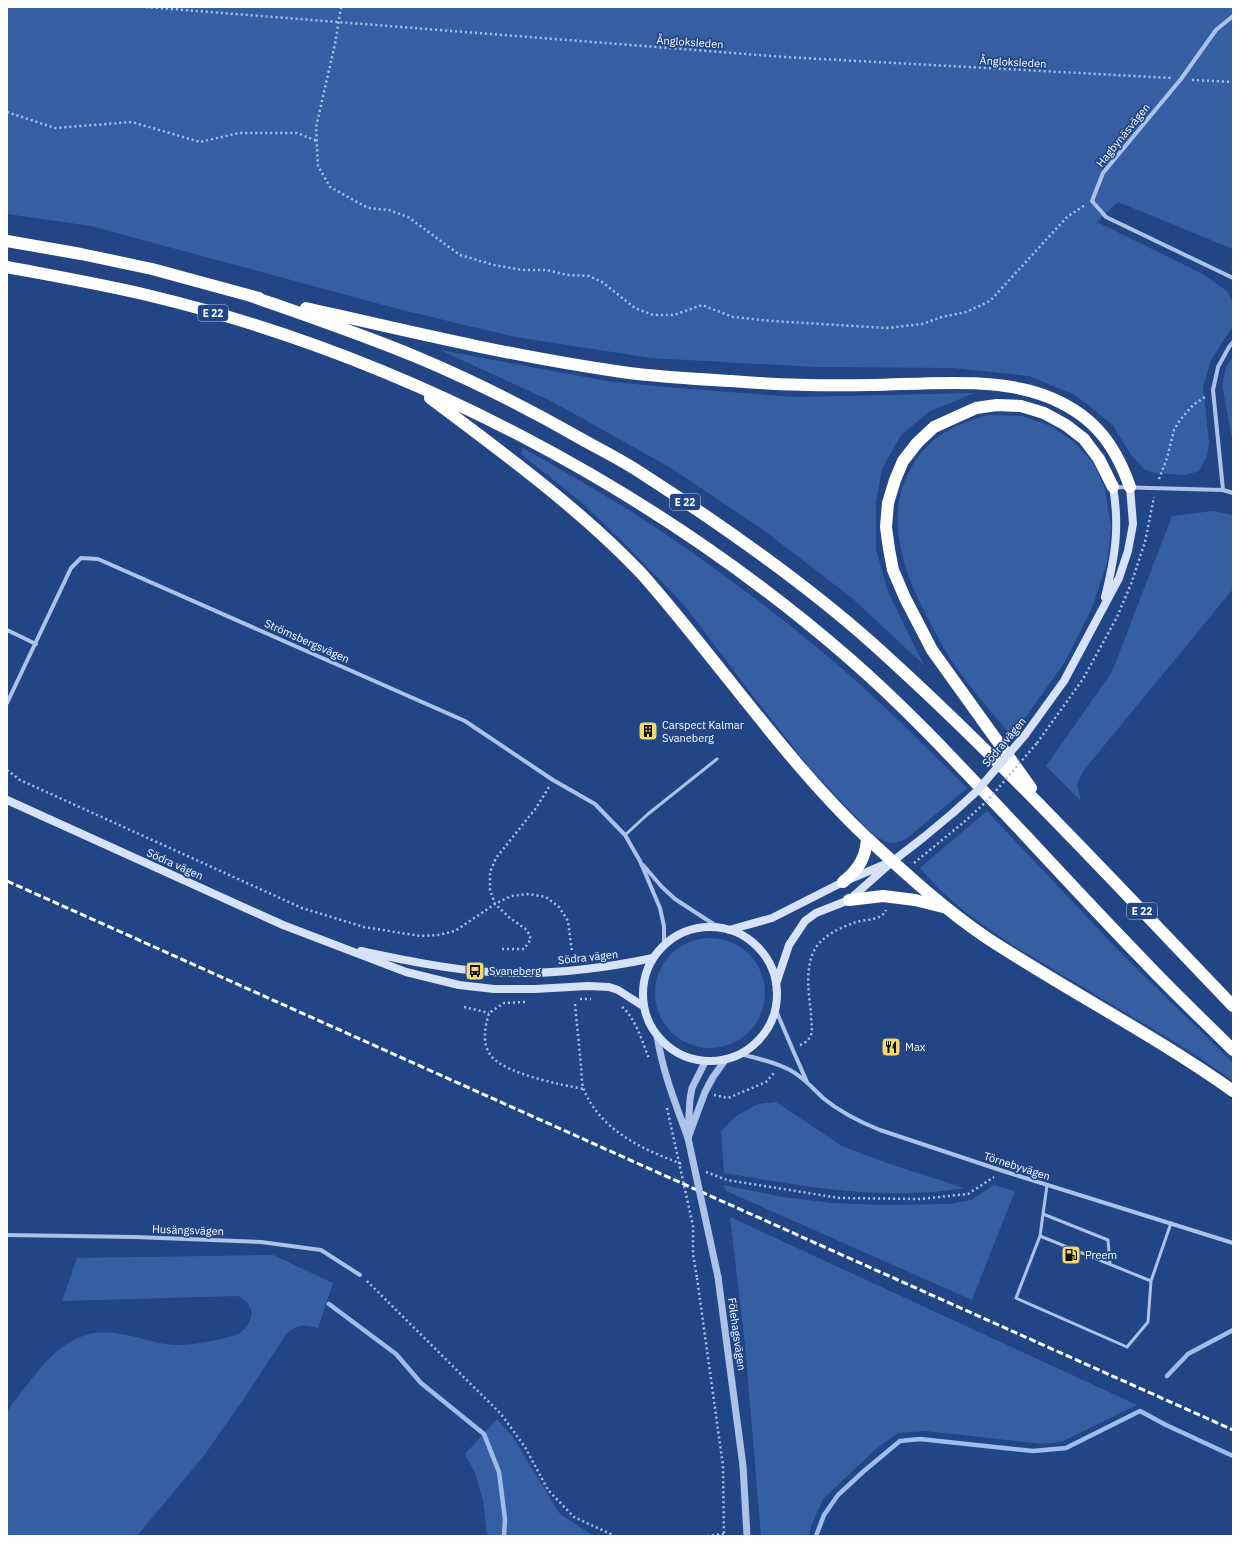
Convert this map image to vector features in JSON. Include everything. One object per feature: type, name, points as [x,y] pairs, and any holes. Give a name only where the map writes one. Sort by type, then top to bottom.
[{"type":"highway","name":"E 22","points":[[7,241],[81,254],[152,269],[251,296],[345,329],[450,372],[499,394],[563,428],[636,470],[721,526],[782,570],[870,641],[942,708],[1050,815],[1233,1006]]},
{"type":"highway","name":"E 22","points":[[7,267],[148,295],[246,322],[335,353],[412,384],[480,415],[529,440],[622,492],[705,546],[778,600],[851,660],[920,725],[1143,960],[1233,1050]]},
{"type":"highway","points":[[251,296],[508,352],[623,372],[731,381],[823,386],[963,384],[994,385],[1019,388],[1041,394],[1060,402],[1080,414],[1097,428],[1113,449],[1123,467],[1130,487]]},
{"type":"highway","points":[[412,384],[516,462],[599,532],[635,568],[676,614],[781,746],[820,790],[868,838],[946,908],[992,941],[1201,1068],[1233,1091]]},
{"type":"highway","points":[[1050,815],[932,650],[905,598],[893,570],[886,527],[888,503],[894,480],[903,461],[917,443],[934,427],[976,408],[997,405],[1021,406],[1044,413],[1066,425],[1084,439],[1099,459],[1113,487]]},
{"type":"highway","points":[[843,882],[853,874],[863,859],[868,838]]},
{"type":"highway","points":[[849,900],[868,897],[889,897],[915,900],[946,908]]},
{"type":"main road","name":"Södra vägen","points":[[1102,611],[1116,550],[1117,518],[1113,487]]},
{"type":"main road","name":"Södra vägen","points":[[776,984],[789,945],[805,921],[816,913],[849,900],[977,791],[1025,735],[1064,681],[1119,578],[1128,551],[1133,524],[1130,487]]},
{"type":"main road","name":"Södra vägen","points":[[7,800],[283,926],[406,972],[459,985],[494,989],[599,986],[618,990],[643,1006]]},
{"type":"main road","name":"Södra vägen","points":[[729,930],[772,918],[843,882],[893,861]]},
{"type":"main road","points":[[704,927],[729,930],[744,936],[758,947],[770,964],[776,984],[776,1008],[769,1027],[749,1049],[726,1059],[705,1062],[688,1058],[679,1054],[663,1043],[648,1022],[643,1006],[644,981],[646,973],[653,958],[664,944],[676,936],[690,930],[704,927]]},
{"type":"main road","name":"Södra vägen","points":[[335,946],[432,966],[504,973],[589,969],[620,965],[653,958]]},
{"type":"street","name":"Hagbynäsvägen","points":[[1092,201],[1102,173],[1181,79],[1216,30],[1233,16]]},
{"type":"street","points":[[1092,201],[1106,217],[1233,278]]},
{"type":"street","points":[[1222,490],[1213,390],[1218,367],[1233,342]]},
{"type":"street","points":[[1113,487],[1222,490],[1233,493]]},
{"type":"street","name":"Strömsbergsvägen","points":[[7,703],[71,568],[81,558],[98,559],[465,721],[553,780],[595,804],[625,835],[640,861],[660,908],[664,926],[664,944]]},
{"type":"street","points":[[7,630],[36,644]]},
{"type":"street","name":"Strömsbergsvägen","points":[[640,861],[662,887],[675,899],[718,928]]},
{"type":"street","name":"Törnebyvägen","points":[[776,1008],[807,1082]]},
{"type":"street","name":"Fölehagsvägen","points":[[657,1036],[661,1060],[669,1087],[688,1138],[718,1277],[743,1466],[747,1536]]},
{"type":"street","name":"Törnebyvägen","points":[[740,1054],[768,1060],[791,1071],[807,1082],[836,1108],[866,1124],[1046,1185],[1233,1243]]},
{"type":"street","points":[[688,1138],[705,1092],[713,1077],[726,1059]]},
{"type":"street","name":"Fölehagsvägen","points":[[688,1138],[689,1105],[692,1088],[705,1062]]},
{"type":"street","name":"Husängsvägen","points":[[7,1235],[135,1237],[261,1242],[321,1250],[360,1275]]},
{"type":"lane","points":[[625,835],[648,814],[717,759]]},
{"type":"lane","points":[[1046,1185],[1040,1236],[1016,1298],[1127,1347],[1148,1322],[1151,1282],[1171,1224]]},
{"type":"lane","points":[[1043,1214],[1108,1240],[1110,1264]]},
{"type":"lane","points":[[1040,1236],[1151,1282]]},
{"type":"path","name":"Ångloksleden","points":[[146,7],[784,57],[1233,82]]},
{"type":"path","points":[[342,7],[316,127],[318,166],[330,187],[368,208],[388,210],[408,217],[460,255],[501,266],[523,270],[547,270],[567,275],[589,276],[602,282],[636,308],[653,315],[674,316],[702,305],[733,317],[772,321],[887,328],[922,324],[942,317],[966,312],[990,301],[1067,217],[1092,201]]},
{"type":"path","points":[[7,112],[55,128],[132,122],[200,142],[239,133],[297,133],[316,141]]},
{"type":"path","points":[[904,871],[964,822],[988,800],[1038,744]]},
{"type":"path","points":[[7,770],[20,780],[302,908],[364,927],[420,936],[438,935],[455,931],[495,904],[511,896],[529,894],[546,897],[559,907],[568,921],[572,952]]},
{"type":"path","points":[[502,949],[524,949],[531,939],[528,930],[510,918],[495,904],[490,890],[490,872],[496,858],[536,808],[553,780]]},
{"type":"path","points":[[792,1048],[804,1043],[811,1034],[808,972],[813,952],[820,942],[829,934],[857,922],[877,918],[884,914],[888,906],[889,897]]},
{"type":"path","points":[[578,1000],[593,999]]},
{"type":"path","points":[[464,1007],[489,1012],[504,1003],[526,1002]]},
{"type":"path","points":[[575,1004],[584,1089],[606,1123],[628,1139],[661,1156]]},
{"type":"path","points":[[620,1006],[626,1011],[640,1034],[651,1063]]},
{"type":"path","points":[[489,1012],[484,1031],[487,1046],[492,1057],[505,1066],[520,1073],[555,1084],[584,1089]]},
{"type":"path","points":[[705,1092],[723,1097],[733,1096],[766,1082],[773,1075],[778,1064]]},
{"type":"path","points":[[669,1087],[662,1091],[693,1226],[693,1254],[723,1466],[724,1535],[707,1536]]},
{"type":"path","points":[[727,1180],[839,1198],[920,1199],[968,1194],[1003,1171]]},
{"type":"path","points":[[360,1275],[501,1414],[525,1447],[548,1490],[574,1517],[615,1536]]},
{"type":"shaded area","points":[[7,7],[1233,7],[1233,249],[1118,202],[1097,222],[1201,273],[1227,291],[1233,302],[1233,326],[1211,360],[1203,387],[1209,442],[1207,456],[1199,471],[1185,475],[1154,473],[1144,469],[1131,455],[1113,425],[1075,395],[1029,376],[953,368],[815,367],[651,358],[515,337],[402,310],[91,226],[7,214]]},
{"type":"shaded area","points":[[440,350],[612,382],[689,389],[796,397],[975,393],[930,411],[901,435],[882,469],[876,502],[876,549],[888,592],[924,665],[852,598],[762,529],[671,468],[553,402]]},
{"type":"shaded area","points":[[1233,356],[1233,444],[1222,385],[1226,367]]},
{"type":"shaded area","points":[[988,415],[1022,416],[1051,426],[1074,442],[1094,464],[1105,489],[1111,526],[1107,563],[1092,608],[1065,662],[1012,736],[962,676],[937,635],[914,590],[901,550],[898,529],[898,508],[902,488],[918,457],[935,439],[954,427]]},
{"type":"shaded area","points":[[523,448],[635,514],[696,555],[770,610],[865,689],[904,725],[967,788],[906,839],[892,843],[881,840],[872,834],[809,767],[685,606],[626,545],[581,502],[521,454]]},
{"type":"shaded area","points":[[1213,511],[1233,515],[1233,589],[1084,770],[1077,784],[1081,801],[1046,766],[1112,672],[1172,516]]},
{"type":"shaded area","points":[[987,811],[1117,949],[1233,1063],[1233,1081],[1196,1055],[1009,943],[965,912],[938,888],[920,868]]},
{"type":"shaded area","points":[[710,938],[731,942],[741,947],[749,954],[756,962],[761,972],[765,993],[761,1014],[756,1024],[749,1032],[741,1039],[731,1044],[710,1048],[689,1044],[679,1039],[671,1032],[664,1024],[659,1014],[655,993],[659,972],[664,962],[671,954],[679,947],[689,942]]},
{"type":"shaded area","points":[[776,1102],[842,1146],[890,1164],[964,1188],[934,1192],[874,1193],[844,1191],[784,1183],[724,1173],[721,1131],[736,1116],[758,1104]]},
{"type":"shaded area","points":[[723,1185],[783,1197],[832,1203],[884,1205],[949,1204],[971,1200],[994,1185],[1015,1191],[972,1300],[726,1191]]},
{"type":"shaded area","points":[[730,1217],[1137,1405],[1061,1442],[1042,1444],[925,1431],[898,1433],[876,1449],[823,1499],[812,1524],[809,1536],[761,1536],[745,1345]]},
{"type":"shaded area","points":[[273,1255],[333,1283],[318,1328],[298,1326],[287,1333],[203,1457],[137,1536],[7,1536],[7,1413],[35,1374],[52,1356],[72,1341],[95,1333],[118,1333],[164,1344],[176,1345],[217,1340],[238,1334],[246,1327],[251,1317],[249,1305],[238,1296],[62,1301],[77,1258]]},
{"type":"shaded area","points":[[497,1419],[513,1437],[560,1514],[594,1536],[487,1536],[483,1500],[475,1473],[465,1454]]},
{"type":"waterway","points":[[329,1304],[396,1354],[421,1383],[484,1434],[499,1472],[505,1519],[504,1536]]},
{"type":"waterway","points":[[1167,1376],[1188,1354],[1233,1330]]},
{"type":"waterway","points":[[816,1536],[824,1515],[838,1495],[900,1441],[920,1439],[1033,1451],[1066,1448],[1140,1411],[1166,1425],[1233,1456]]},
{"type":"railway","points":[[7,881],[1233,1430]]},
{"type":"place","name":"Carspect Kalmar Svaneberg","points":[[648,731]]},
{"type":"place","name":"Svaneberg","points":[[475,971]]},
{"type":"place","name":"Max","points":[[891,1047]]},
{"type":"place","name":"Preem","points":[[1071,1255]]}]
